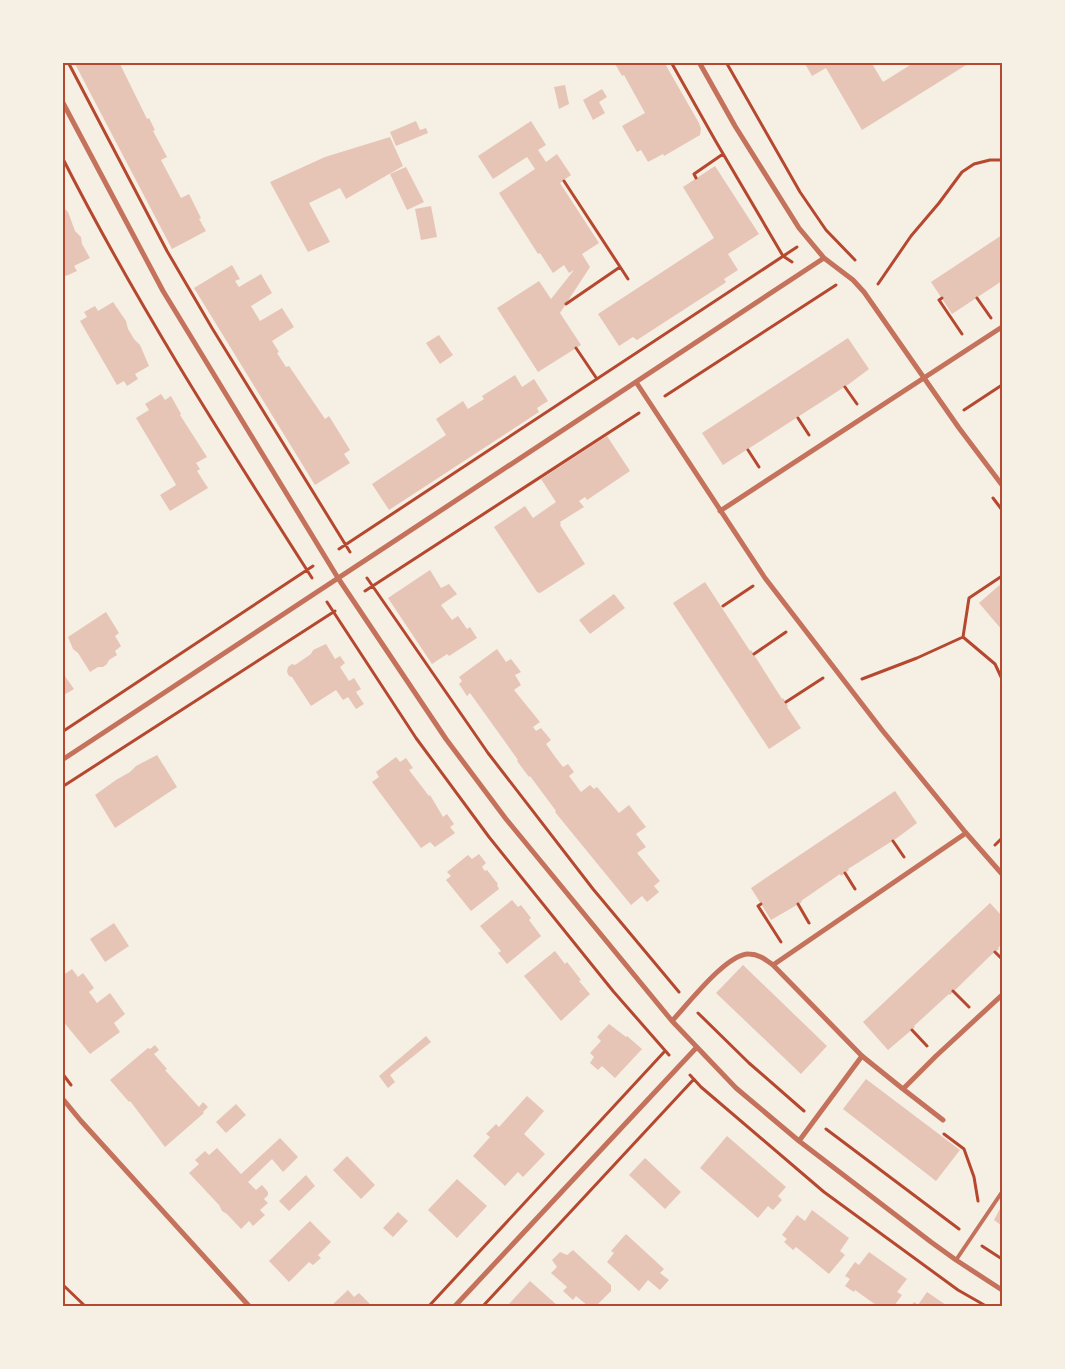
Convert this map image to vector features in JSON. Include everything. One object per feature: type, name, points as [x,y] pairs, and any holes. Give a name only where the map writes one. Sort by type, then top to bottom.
[{"type":"street","points":[[699,62],[776,194],[808,240],[824,258],[864,292],[924,379],[1002,485]]},
{"type":"street","points":[[62,101],[164,291],[338,578],[446,739],[506,819],[672,1021],[736,1088],[799,1141],[956,1260],[1002,1290]]},
{"type":"street","points":[[62,760],[824,258]]},
{"type":"street","points":[[720,511],[1000,328]]},
{"type":"street","points":[[636,382],[765,578],[847,685],[966,833],[1002,874]]},
{"type":"street","points":[[773,965],[966,833]]},
{"type":"street","points":[[672,1021],[724,964],[736,956],[748,954],[760,956],[773,965],[862,1056],[944,1120]]},
{"type":"street","points":[[903,1089],[1002,995]]},
{"type":"street","points":[[455,1306],[697,1048]]},
{"type":"street","points":[[799,1141],[862,1056]]},
{"type":"street","points":[[62,1098],[249,1306]]},
{"type":"lane","points":[[956,1260],[1002,1192]]},
{"type":"path","points":[[68,62],[167,251],[212,328],[346,545],[808,240]]},
{"type":"path","points":[[672,62],[783,256]]},
{"type":"path","points":[[726,62],[796,184],[821,223],[859,264]]},
{"type":"path","points":[[696,178],[694,174],[723,154]]},
{"type":"path","points":[[62,157],[134,292],[243,472],[307,570],[62,732]]},
{"type":"path","points":[[864,292],[880,283],[911,236],[962,172],[974,164],[990,160],[1002,160]]},
{"type":"path","points":[[564,181],[628,278]]},
{"type":"path","points":[[566,304],[620,267]]},
{"type":"path","points":[[873,277],[880,283]]},
{"type":"path","points":[[835,286],[373,586],[494,760],[593,889],[688,1003],[749,1063],[814,1120],[971,1238],[1002,1259]]},
{"type":"path","points":[[942,298],[939,300],[971,348]]},
{"type":"path","points":[[977,298],[1000,328]]},
{"type":"path","points":[[576,348],[597,379]]},
{"type":"path","points":[[964,410],[1002,385]]},
{"type":"path","points":[[963,637],[969,598],[1002,576]]},
{"type":"path","points":[[723,606],[765,578]]},
{"type":"path","points":[[62,788],[334,612],[416,738],[489,837],[613,991],[665,1051],[428,1306]]},
{"type":"path","points":[[754,654],[799,623]]},
{"type":"path","points":[[963,637],[995,664],[1002,679]]},
{"type":"path","points":[[847,685],[917,658],[963,637]]},
{"type":"path","points":[[786,702],[835,670]]},
{"type":"path","points":[[761,904],[758,906],[789,955]]},
{"type":"path","points":[[798,904],[817,934]]},
{"type":"path","points":[[996,952],[1002,959]]},
{"type":"path","points":[[483,1306],[694,1079],[824,1192],[958,1290],[986,1306]]},
{"type":"path","points":[[937,1129],[964,1149],[974,1177],[982,1221]]},
{"type":"path","points":[[62,1284],[85,1306]]},
{"type":"building","points":[[74,62],[119,62],[147,119],[149,118],[155,130],[153,131],[167,157],[161,160],[181,198],[189,194],[206,231],[172,249]]},
{"type":"building","points":[[614,62],[664,62],[699,123],[700,135],[664,156],[663,154],[648,162],[641,150],[637,152],[622,126],[645,113],[624,75],[622,76]]},
{"type":"building","points":[[804,62],[871,62],[883,82],[915,62],[971,62],[862,130],[826,68],[812,76]]},
{"type":"building","points":[[565,85],[569,104],[559,109],[554,87]]},
{"type":"building","points":[[602,89],[607,97],[599,102],[605,113],[593,120],[583,100]]},
{"type":"building","points":[[416,121],[420,130],[426,128],[428,133],[396,146],[390,132]]},
{"type":"building","points":[[531,121],[546,145],[538,150],[546,162],[557,154],[571,175],[560,183],[599,243],[582,254],[590,267],[560,313],[581,345],[538,372],[497,308],[539,281],[551,299],[574,270],[569,273],[564,265],[553,273],[540,253],[538,254],[499,193],[535,169],[527,157],[493,179],[478,156]]},
{"type":"building","points":[[390,137],[403,166],[346,199],[340,188],[309,203],[330,242],[308,252],[270,182],[325,157]]},
{"type":"building","points":[[715,166],[759,234],[728,254],[738,270],[724,279],[725,283],[637,340],[633,337],[619,346],[598,314],[714,238],[683,187]]},
{"type":"building","points":[[406,167],[424,202],[407,210],[390,174]]},
{"type":"building","points":[[62,206],[68,212],[75,231],[81,237],[82,244],[90,258],[74,266],[77,271],[66,276],[62,272]]},
{"type":"building","points":[[431,206],[437,237],[421,240],[415,209]]},
{"type":"building","points":[[1002,235],[1002,281],[952,314],[931,282]]},
{"type":"building","points":[[232,265],[240,279],[235,281],[239,287],[261,274],[272,293],[251,306],[260,321],[282,308],[294,327],[272,341],[279,352],[277,353],[286,367],[289,366],[325,419],[329,416],[350,450],[344,454],[350,463],[315,485],[194,288]]},
{"type":"building","points":[[113,302],[126,321],[134,339],[140,345],[149,366],[135,374],[138,379],[127,386],[124,381],[117,385],[80,321],[87,317],[84,312],[95,306],[98,311]]},
{"type":"building","points":[[439,335],[453,355],[440,364],[426,343]]},
{"type":"building","points":[[848,338],[869,369],[849,384],[723,465],[702,433]]},
{"type":"building","points":[[515,375],[522,387],[534,379],[548,401],[537,408],[539,412],[389,510],[372,484],[446,435],[436,419],[463,401],[468,409],[484,399],[482,396]]},
{"type":"building","points":[[161,394],[165,400],[171,396],[180,415],[207,457],[196,463],[200,469],[197,471],[208,488],[170,511],[160,495],[176,485],[136,418],[149,410],[145,404]]},
{"type":"building","points":[[607,436],[630,471],[587,500],[585,497],[579,501],[584,507],[560,522],[560,525],[585,564],[540,593],[537,592],[494,527],[525,506],[533,518],[556,502],[541,479]]},
{"type":"building","points":[[430,570],[441,588],[449,584],[457,594],[441,605],[452,620],[458,616],[467,629],[470,627],[477,638],[449,656],[447,654],[432,664],[388,598]]},
{"type":"building","points":[[705,582],[801,728],[769,749],[673,603]]},
{"type":"building","points":[[1002,583],[1002,630],[979,603]]},
{"type":"building","points":[[614,594],[625,608],[590,634],[579,620]]},
{"type":"building","points":[[106,612],[119,633],[115,636],[121,646],[115,651],[117,655],[109,660],[107,664],[90,672],[78,653],[73,649],[68,637]]},
{"type":"building","points":[[326,644],[335,659],[340,656],[345,663],[340,667],[349,681],[354,678],[361,689],[356,692],[364,704],[356,709],[348,697],[343,700],[336,690],[311,706],[287,672],[288,667],[292,664],[295,665],[311,654],[313,650]]},
{"type":"building","points":[[497,649],[506,662],[511,659],[521,672],[515,675],[521,685],[514,690],[540,722],[533,727],[536,731],[541,728],[551,740],[546,744],[556,758],[563,767],[568,764],[574,772],[569,776],[581,792],[590,785],[594,789],[597,787],[619,813],[629,805],[646,827],[636,834],[646,847],[637,853],[660,881],[654,886],[659,892],[647,902],[642,896],[631,905],[555,812],[470,693],[467,696],[459,684],[462,681],[459,677]]},
{"type":"building","points":[[62,672],[74,689],[62,696]]},
{"type":"building","points":[[157,755],[177,787],[115,828],[95,795],[136,766]]},
{"type":"building","points":[[396,757],[400,762],[406,758],[413,768],[409,770],[430,795],[443,817],[447,814],[454,824],[450,827],[455,833],[435,847],[430,842],[421,848],[372,782],[379,777],[376,772]]},
{"type":"building","points":[[895,791],[917,823],[848,869],[841,876],[840,874],[802,902],[771,920],[751,888]]},
{"type":"building","points":[[479,854],[486,863],[482,867],[485,871],[487,870],[498,884],[499,889],[471,911],[446,880],[451,876],[447,872],[468,855],[472,859]]},
{"type":"building","points":[[512,900],[518,907],[521,905],[541,936],[507,964],[498,953],[501,951],[480,926]]},
{"type":"building","points":[[990,903],[1002,916],[1002,944],[999,949],[888,1050],[863,1022]]},
{"type":"building","points":[[114,923],[129,946],[105,962],[90,939]]},
{"type":"building","points":[[555,951],[565,964],[567,962],[590,994],[561,1021],[524,976]]},
{"type":"building","points":[[743,965],[827,1046],[801,1074],[716,993]]},
{"type":"building","points":[[72,969],[78,977],[83,973],[94,988],[89,992],[97,1003],[110,993],[125,1014],[114,1023],[120,1032],[90,1054],[62,1020],[62,976]]},
{"type":"building","points":[[609,1024],[642,1049],[615,1078],[602,1066],[598,1070],[590,1063],[594,1057],[590,1053],[601,1041],[597,1037]]},
{"type":"building","points":[[426,1036],[431,1042],[390,1075],[395,1082],[388,1088],[379,1076]]},
{"type":"building","points":[[155,1045],[159,1050],[154,1054],[167,1069],[165,1070],[199,1107],[203,1102],[208,1107],[204,1113],[165,1147],[130,1101],[110,1080],[148,1048],[150,1049]]},
{"type":"building","points":[[866,1079],[960,1150],[936,1181],[843,1109]]},
{"type":"building","points":[[527,1096],[544,1111],[524,1134],[545,1154],[523,1177],[518,1172],[505,1186],[473,1156],[490,1137],[486,1134],[496,1124],[499,1127]]},
{"type":"building","points":[[236,1104],[246,1115],[226,1133],[216,1122]]},
{"type":"building","points":[[727,1136],[786,1187],[778,1196],[782,1200],[773,1210],[768,1206],[758,1218],[700,1168]]},
{"type":"building","points":[[280,1138],[298,1157],[283,1172],[272,1159],[248,1182],[256,1190],[262,1185],[268,1192],[264,1199],[268,1203],[260,1210],[265,1215],[253,1226],[249,1221],[241,1229],[222,1211],[219,1205],[189,1173],[199,1164],[195,1160],[205,1151],[209,1155],[217,1148],[241,1174]]},
{"type":"building","points":[[347,1156],[375,1185],[361,1199],[333,1170]]},
{"type":"building","points":[[645,1158],[681,1192],[665,1209],[629,1175]]},
{"type":"building","points":[[306,1175],[315,1186],[289,1211],[279,1201]]},
{"type":"building","points":[[457,1179],[487,1206],[457,1238],[428,1210]]},
{"type":"building","points":[[1002,1205],[1002,1226],[994,1220]]},
{"type":"building","points":[[812,1210],[849,1238],[840,1251],[845,1255],[829,1274],[796,1247],[793,1250],[784,1242],[787,1239],[782,1235],[797,1215],[805,1221]]},
{"type":"building","points":[[398,1212],[408,1221],[393,1237],[383,1228]]},
{"type":"building","points":[[310,1221],[331,1242],[318,1255],[321,1258],[313,1265],[309,1262],[289,1282],[269,1261]]},
{"type":"building","points":[[626,1234],[664,1269],[660,1273],[669,1280],[660,1290],[648,1280],[639,1291],[607,1262],[614,1253],[611,1251]]},
{"type":"building","points":[[573,1250],[611,1285],[611,1291],[596,1306],[588,1306],[576,1296],[573,1300],[563,1291],[567,1287],[551,1273],[557,1267],[552,1260],[560,1252],[567,1255]]},
{"type":"building","points":[[869,1252],[907,1279],[897,1292],[902,1295],[894,1306],[875,1306],[855,1290],[854,1292],[845,1286],[850,1279],[845,1276],[855,1262],[859,1265]]},
{"type":"building","points":[[530,1281],[558,1306],[507,1306]]},
{"type":"building","points":[[348,1290],[354,1297],[359,1293],[372,1306],[331,1306]]},
{"type":"building","points":[[927,1292],[949,1306],[911,1306],[914,1302],[918,1305]]}]
